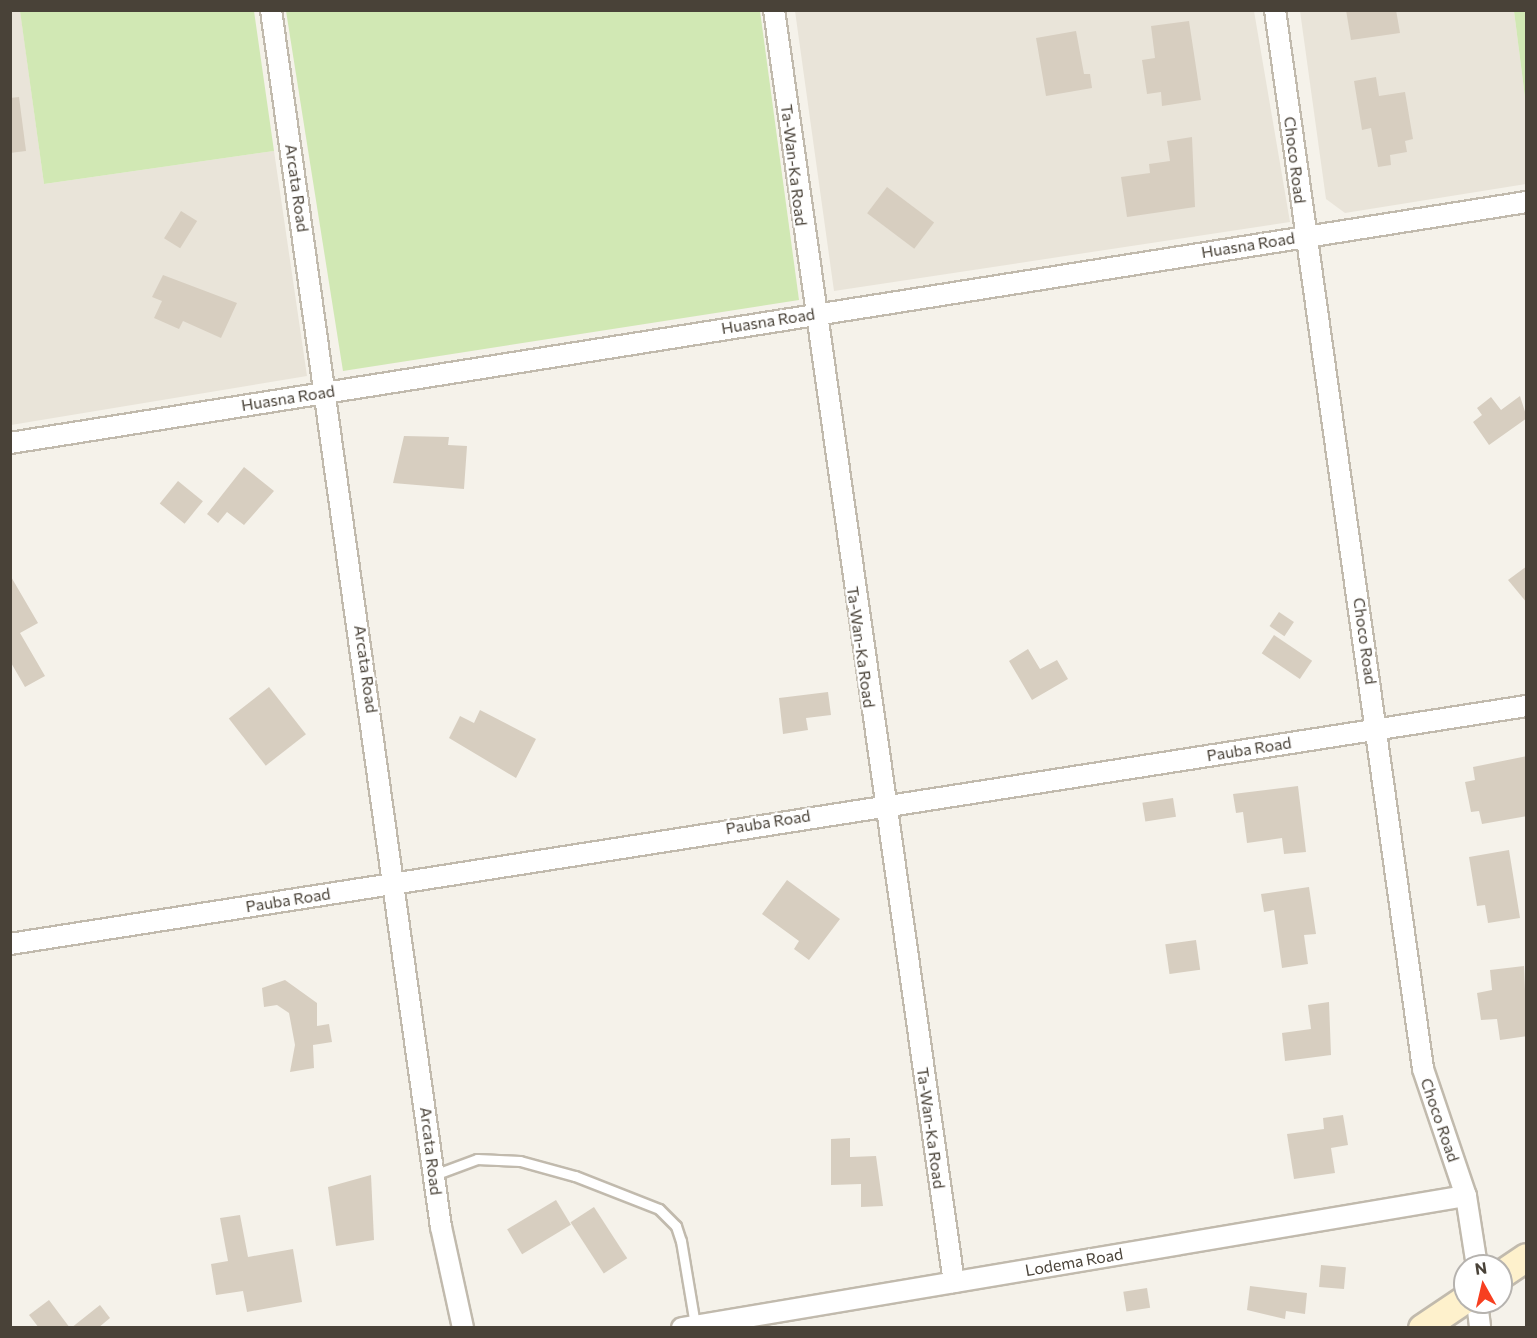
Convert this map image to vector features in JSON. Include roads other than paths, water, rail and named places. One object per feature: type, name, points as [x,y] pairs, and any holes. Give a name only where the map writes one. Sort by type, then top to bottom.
[{"type":"main road","points":[[1513,1266],[1527,1257]]},
{"type":"main road","points":[[1422,1328],[1453,1307]]},
{"type":"street","name":"Arcata Road","points":[[271,10],[396,883],[434,1175],[463,1328]]},
{"type":"street","name":"Ta-Wan-Ka Road","points":[[774,10],[814,314],[954,1282]]},
{"type":"street","name":"Choco Road","points":[[1275,10],[1305,236],[1378,730],[1423,1069],[1466,1196],[1475,1254]]},
{"type":"street","name":"Huasna Road","points":[[10,443],[1527,202]]},
{"type":"street","name":"Pauba Road","points":[[10,944],[884,803],[1527,706]]},
{"type":"street","name":"Lodema Road","points":[[688,1326],[1466,1196]]},
{"type":"lane","points":[[434,1175],[477,1159],[520,1161],[575,1176],[659,1209],[678,1233],[688,1326]]}]
